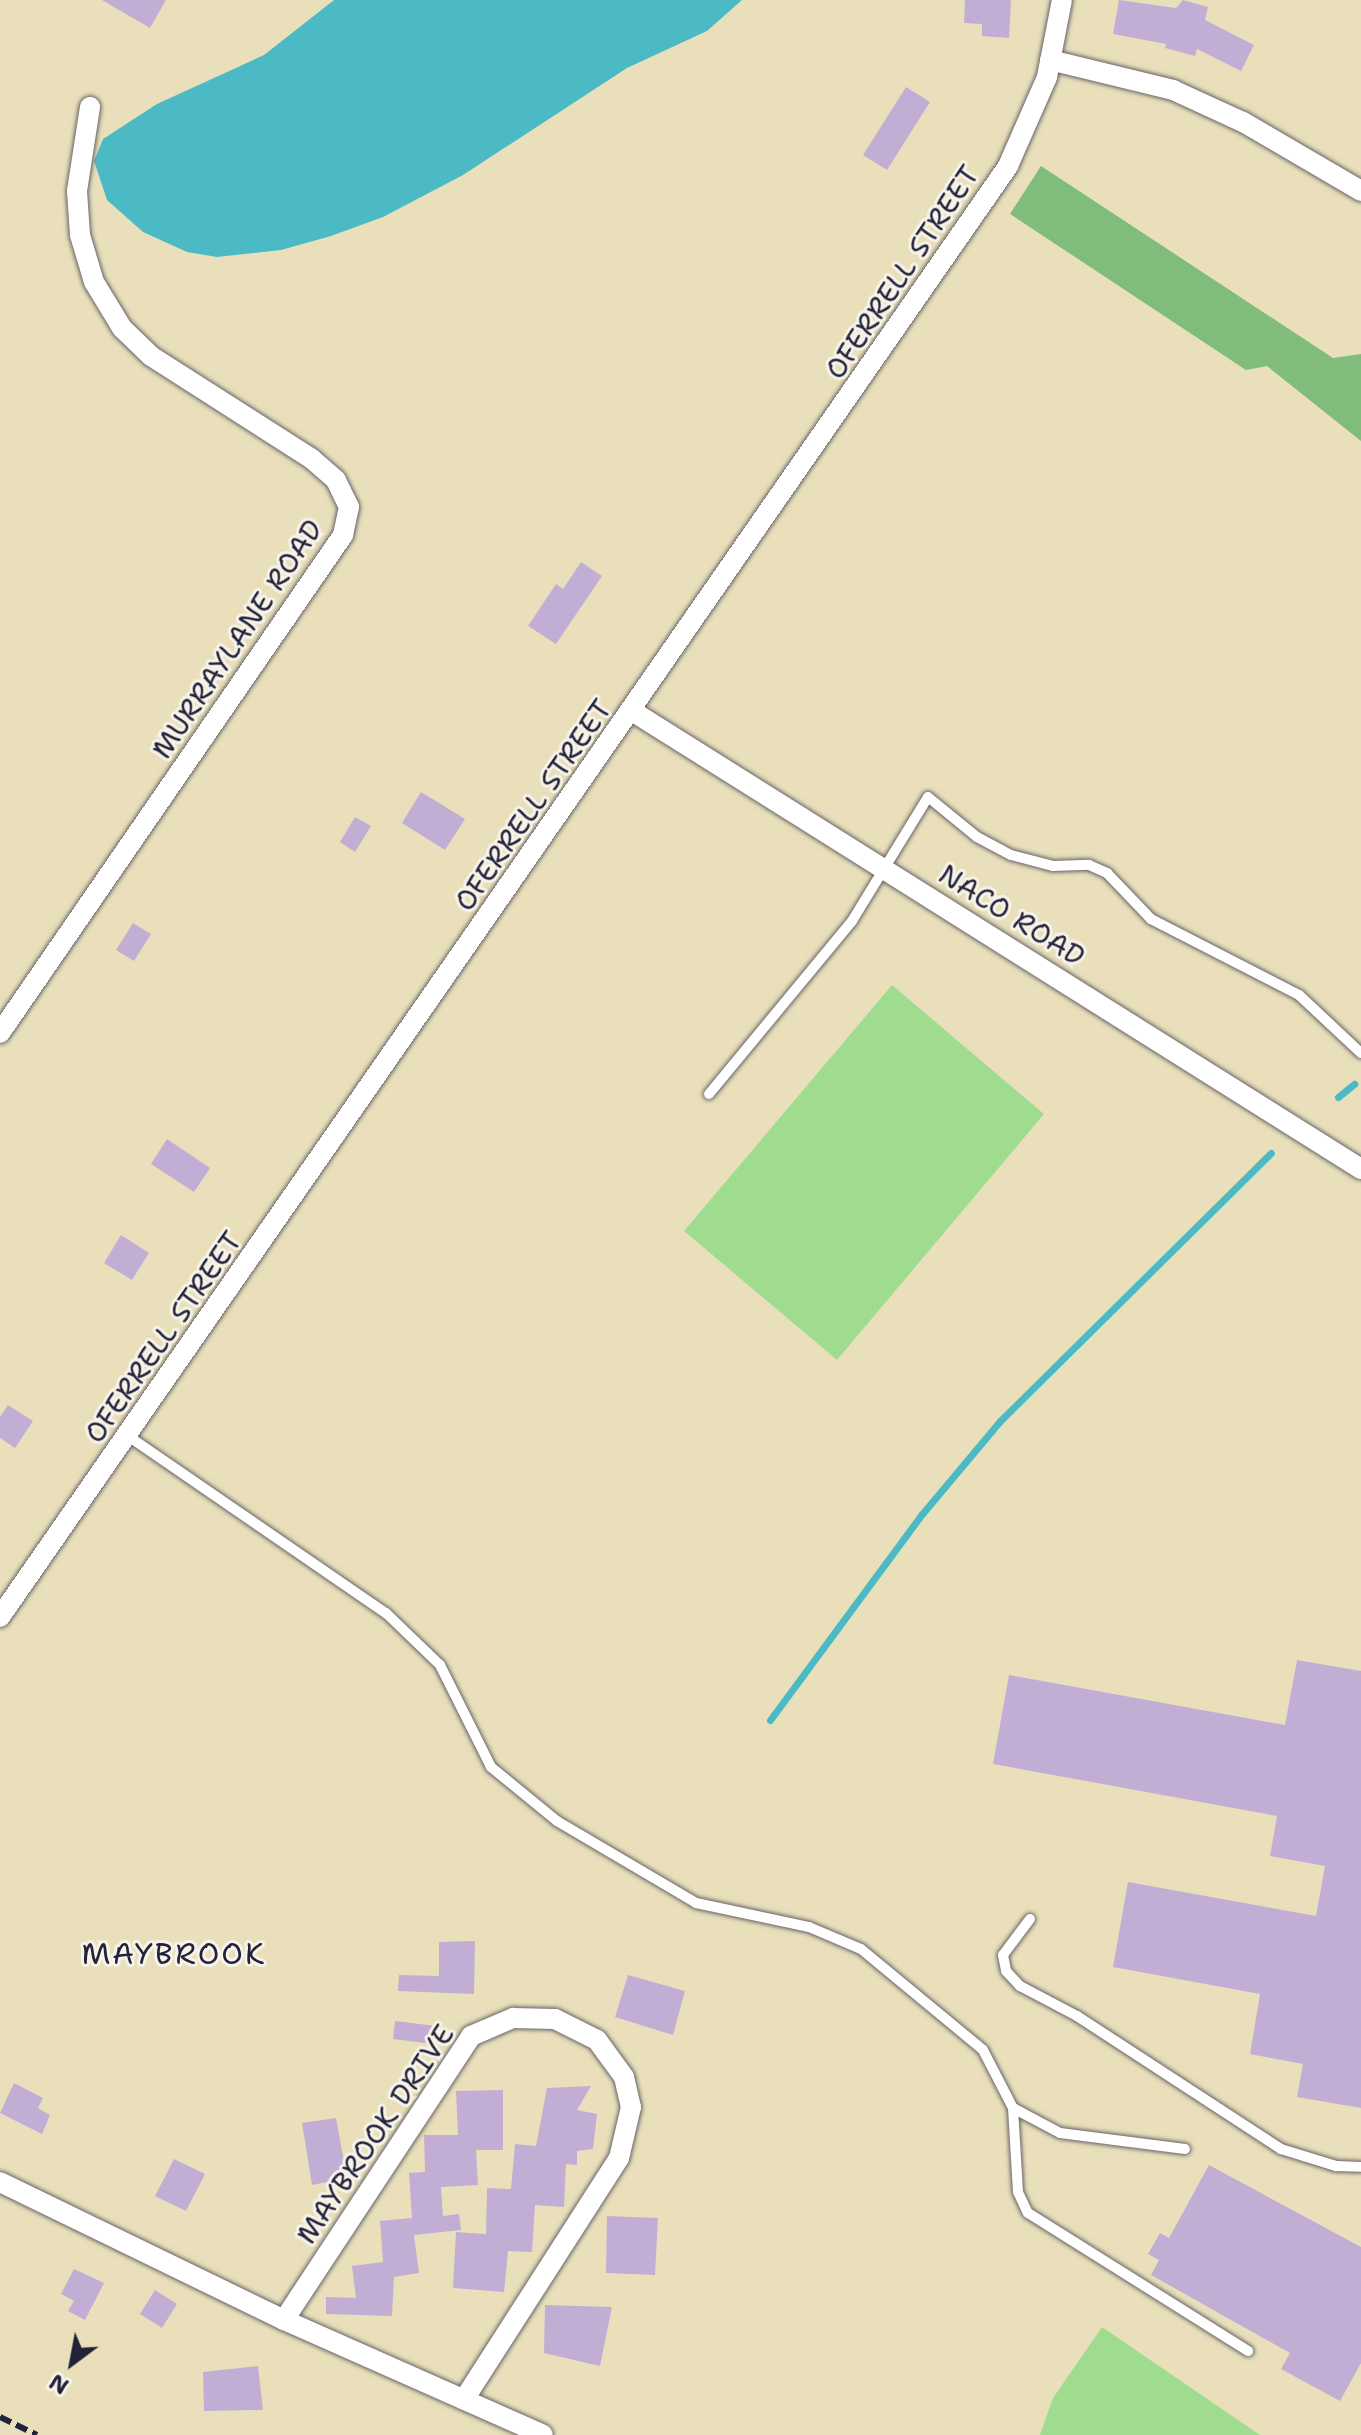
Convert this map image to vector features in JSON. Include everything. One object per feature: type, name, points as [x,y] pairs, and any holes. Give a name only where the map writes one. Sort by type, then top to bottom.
[{"type":"street","name":"OFERRELL STREET","points":[[0,1617],[1000,179],[1050,60],[1062,0]]},
{"type":"street","points":[[1050,60],[1173,90],[1243,122],[1361,191]]},
{"type":"street","name":"MURRAYLANE ROAD","points":[[0,1033],[343,535],[349,507],[336,480],[312,459],[151,356],[122,328],[94,282],[80,235],[77,191],[90,107]]},
{"type":"street","name":"NACO ROAD","points":[[632,711],[1361,1169]]},
{"type":"street","name":"MAYBROOK DRIVE","points":[[284,2320],[471,2036],[513,2018],[555,2019],[597,2040],[624,2077],[631,2107],[625,2133],[619,2158],[464,2399]]},
{"type":"street","points":[[0,2182],[284,2320],[543,2435]]},
{"type":"lane","points":[[709,1094],[852,921],[928,797],[977,837],[1011,855],[1053,866],[1089,865],[1107,873],[1151,919],[1299,995],[1361,1053]]},
{"type":"lane","points":[[128,1436],[386,1613],[440,1665],[491,1767],[557,1821],[696,1903],[809,1927],[861,1949],[983,2050],[1013,2108],[1018,2192],[1028,2213],[1248,2351]]},
{"type":"lane","points":[[1030,1919],[1003,1955],[1006,1971],[1020,1986],[1099,2030],[1281,2149],[1336,2166],[1361,2167]]},
{"type":"lane","points":[[1013,2108],[1060,2133],[1185,2149]]},
{"type":"green space","points":[[1041,166],[1333,358],[1361,354],[1361,441],[1267,366],[1246,370],[1010,214]]},
{"type":"green space","points":[[892,985],[1044,1114],[837,1360],[684,1231]]},
{"type":"green space","points":[[1102,2327],[1260,2435],[1040,2435],[1053,2398]]},
{"type":"water","points":[[334,0],[742,0],[707,31],[627,68],[463,175],[383,217],[331,236],[281,250],[217,257],[187,252],[143,232],[107,200],[94,161],[103,139],[157,104],[264,55]]},
{"type":"building","points":[[102,0],[166,0],[150,28]]},
{"type":"building","points":[[965,0],[1011,0],[1009,38],[982,36],[982,24],[964,23]]},
{"type":"building","points":[[1119,0],[1176,8],[1183,0],[1208,7],[1205,20],[1254,45],[1241,71],[1197,49],[1195,56],[1165,48],[1166,44],[1113,34]]},
{"type":"building","points":[[906,87],[930,102],[887,170],[863,155]]},
{"type":"building","points":[[581,562],[602,576],[556,644],[528,626],[556,584],[563,589]]},
{"type":"building","points":[[421,792],[465,819],[445,850],[402,823]]},
{"type":"building","points":[[355,817],[371,826],[355,852],[340,842]]},
{"type":"building","points":[[133,923],[151,934],[134,961],[116,950]]},
{"type":"building","points":[[167,1139],[210,1168],[194,1192],[151,1164]]},
{"type":"building","points":[[121,1235],[149,1253],[132,1280],[104,1263]]},
{"type":"building","points":[[8,1405],[33,1421],[15,1448],[0,1438],[0,1417]]},
{"type":"building","points":[[1297,1660],[1361,1671],[1361,2108],[1297,2097],[1303,2064],[1250,2054],[1260,1994],[1113,1967],[1128,1882],[1316,1916],[1325,1866],[1270,1856],[1277,1816],[993,1764],[1009,1675],[1285,1725]]},
{"type":"building","points":[[475,1941],[474,1994],[398,1991],[399,1975],[439,1976],[439,1942]]},
{"type":"building","points":[[628,1975],[685,1991],[673,2035],[615,2017]]},
{"type":"building","points":[[395,2021],[436,2026],[433,2044],[393,2039]]},
{"type":"building","points":[[14,2083],[43,2098],[38,2108],[50,2115],[42,2134],[0,2113]]},
{"type":"building","points":[[591,2086],[577,2110],[597,2114],[593,2149],[577,2151],[577,2165],[566,2164],[564,2207],[535,2205],[532,2252],[508,2251],[504,2292],[453,2288],[456,2232],[486,2234],[487,2188],[511,2189],[515,2144],[536,2146],[547,2088]]},
{"type":"building","points":[[503,2090],[503,2150],[476,2150],[478,2185],[441,2187],[443,2216],[459,2214],[461,2230],[414,2235],[419,2273],[394,2277],[392,2316],[326,2314],[326,2297],[356,2298],[352,2266],[383,2262],[380,2221],[412,2218],[409,2173],[425,2172],[424,2135],[458,2135],[456,2091]]},
{"type":"building","points":[[336,2118],[347,2178],[312,2185],[302,2123]]},
{"type":"building","points":[[174,2159],[205,2174],[186,2211],[155,2196]]},
{"type":"building","points":[[1209,2165],[1361,2247],[1361,2363],[1340,2401],[1281,2369],[1290,2353],[1151,2275],[1159,2260],[1148,2254],[1160,2233],[1169,2238]]},
{"type":"building","points":[[607,2216],[658,2218],[655,2275],[606,2273]]},
{"type":"building","points":[[74,2269],[104,2283],[85,2320],[68,2311],[74,2301],[61,2294]]},
{"type":"building","points":[[155,2290],[177,2304],[162,2328],[140,2314]]},
{"type":"building","points":[[545,2305],[612,2307],[600,2366],[544,2353]]},
{"type":"building","points":[[258,2366],[263,2410],[204,2411],[203,2372]]},
{"type":"waterway","points":[[1338,1097],[1354,1084]]},
{"type":"waterway","points":[[770,1720],[922,1514],[1000,1421],[1271,1153]]},
{"type":"railway","points":[[0,2417],[37,2435]]},
{"type":"district","name":"MAYBROOK","points":[[174,1954]]}]
